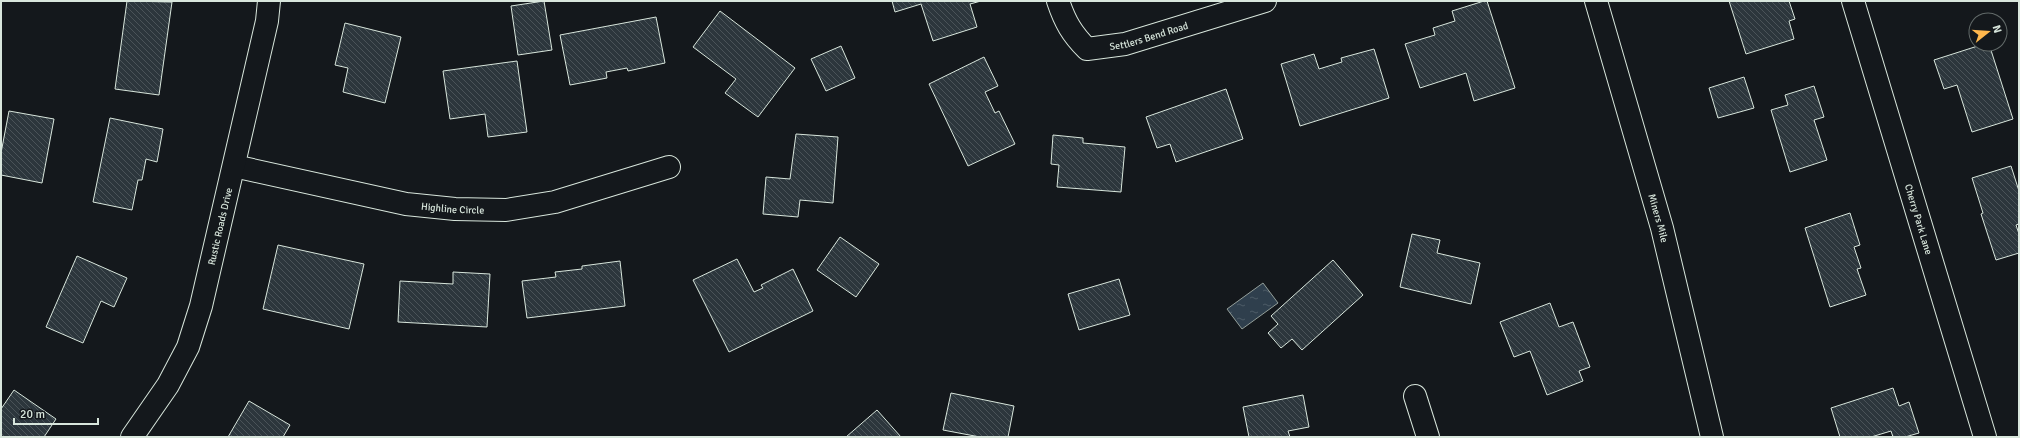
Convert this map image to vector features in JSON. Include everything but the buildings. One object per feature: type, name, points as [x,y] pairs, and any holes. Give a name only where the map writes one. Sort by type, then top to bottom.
[{"type":"street","name":"Rustic Roads Drive","points":[[132,437],[168,385],[188,347],[201,306],[267,21],[269,1]]},
{"type":"street","name":"Settlers Bend Road","points":[[1058,1],[1072,34],[1087,49],[1125,44],[1264,1]]},
{"type":"street","name":"Miners Mile","points":[[1596,1],[1662,228],[1712,437]]},
{"type":"street","name":"Cherry Park Lane","points":[[1853,1],[1985,437]]},
{"type":"street","name":"Highline Circle","points":[[234,166],[406,204],[455,209],[506,210],[555,202],[669,167]]},
{"type":"street","points":[[1415,396],[1428,437]]},
{"type":"water","points":[[1263,283],[1278,303],[1242,329],[1227,309]]}]
